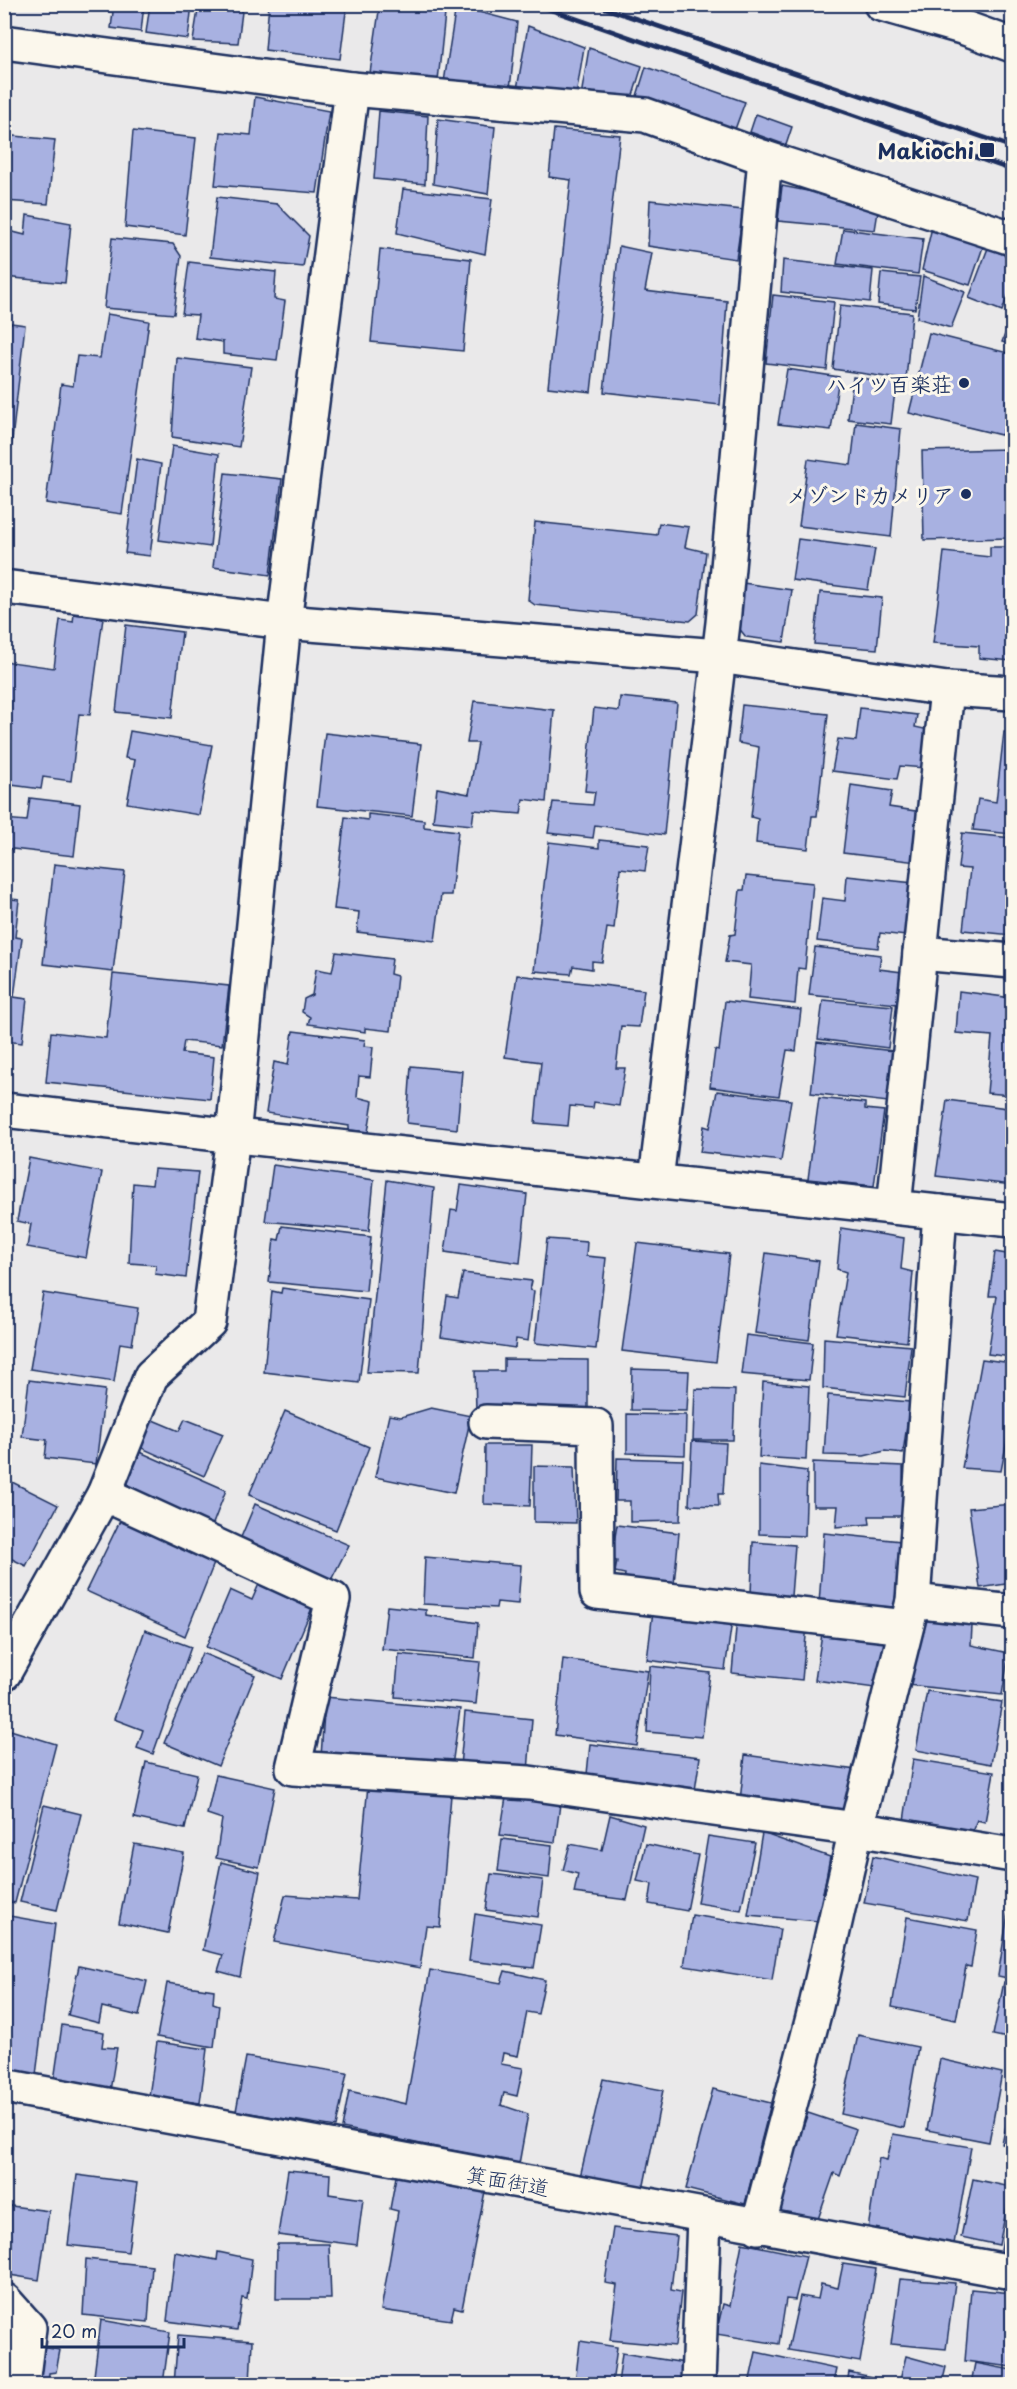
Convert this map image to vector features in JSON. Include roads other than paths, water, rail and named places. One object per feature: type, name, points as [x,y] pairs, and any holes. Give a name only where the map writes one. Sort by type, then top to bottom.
[{"type":"street","points":[[881,4],[964,28],[1012,45]]},
{"type":"street","points":[[4,42],[352,89],[645,115],[765,158],[1012,238]]},
{"type":"street","points":[[4,1673],[104,1494],[151,1376],[209,1322],[234,1136],[285,622],[352,89]]},
{"type":"street","points":[[656,1180],[719,656],[765,158]]},
{"type":"street","points":[[4,588],[285,622],[719,656],[947,689],[1012,693]]},
{"type":"street","points":[[894,1207],[947,689]]},
{"type":"street","points":[[920,953],[1012,961]]},
{"type":"street","points":[[4,1110],[1012,1221]]},
{"type":"street","points":[[758,2227],[816,2006],[856,1829],[910,1614],[940,1212]]},
{"type":"street","points":[[486,1422],[596,1426],[597,1592],[910,1614],[1012,1612]]},
{"type":"street","points":[[104,1494],[333,1599],[293,1768],[529,1783],[856,1829],[1012,1855]]},
{"type":"street","name":"箕面街道","points":[[4,2086],[758,2227],[1012,2272]]},
{"type":"street","points":[[698,2385],[704,2217]]},
{"type":"street","points":[[4,2300],[29,2328],[21,2385]]},
{"type":"railway","points":[[534,4],[1012,170]]},
{"type":"railway","points":[[593,4],[1012,147]]},
{"type":"place","name":"Makiochi","points":[[987,150]]},
{"type":"place","name":"ハイツ百楽荘","points":[[964,383]]},
{"type":"place","name":"メゾンドカメリア","points":[[966,494]]}]
